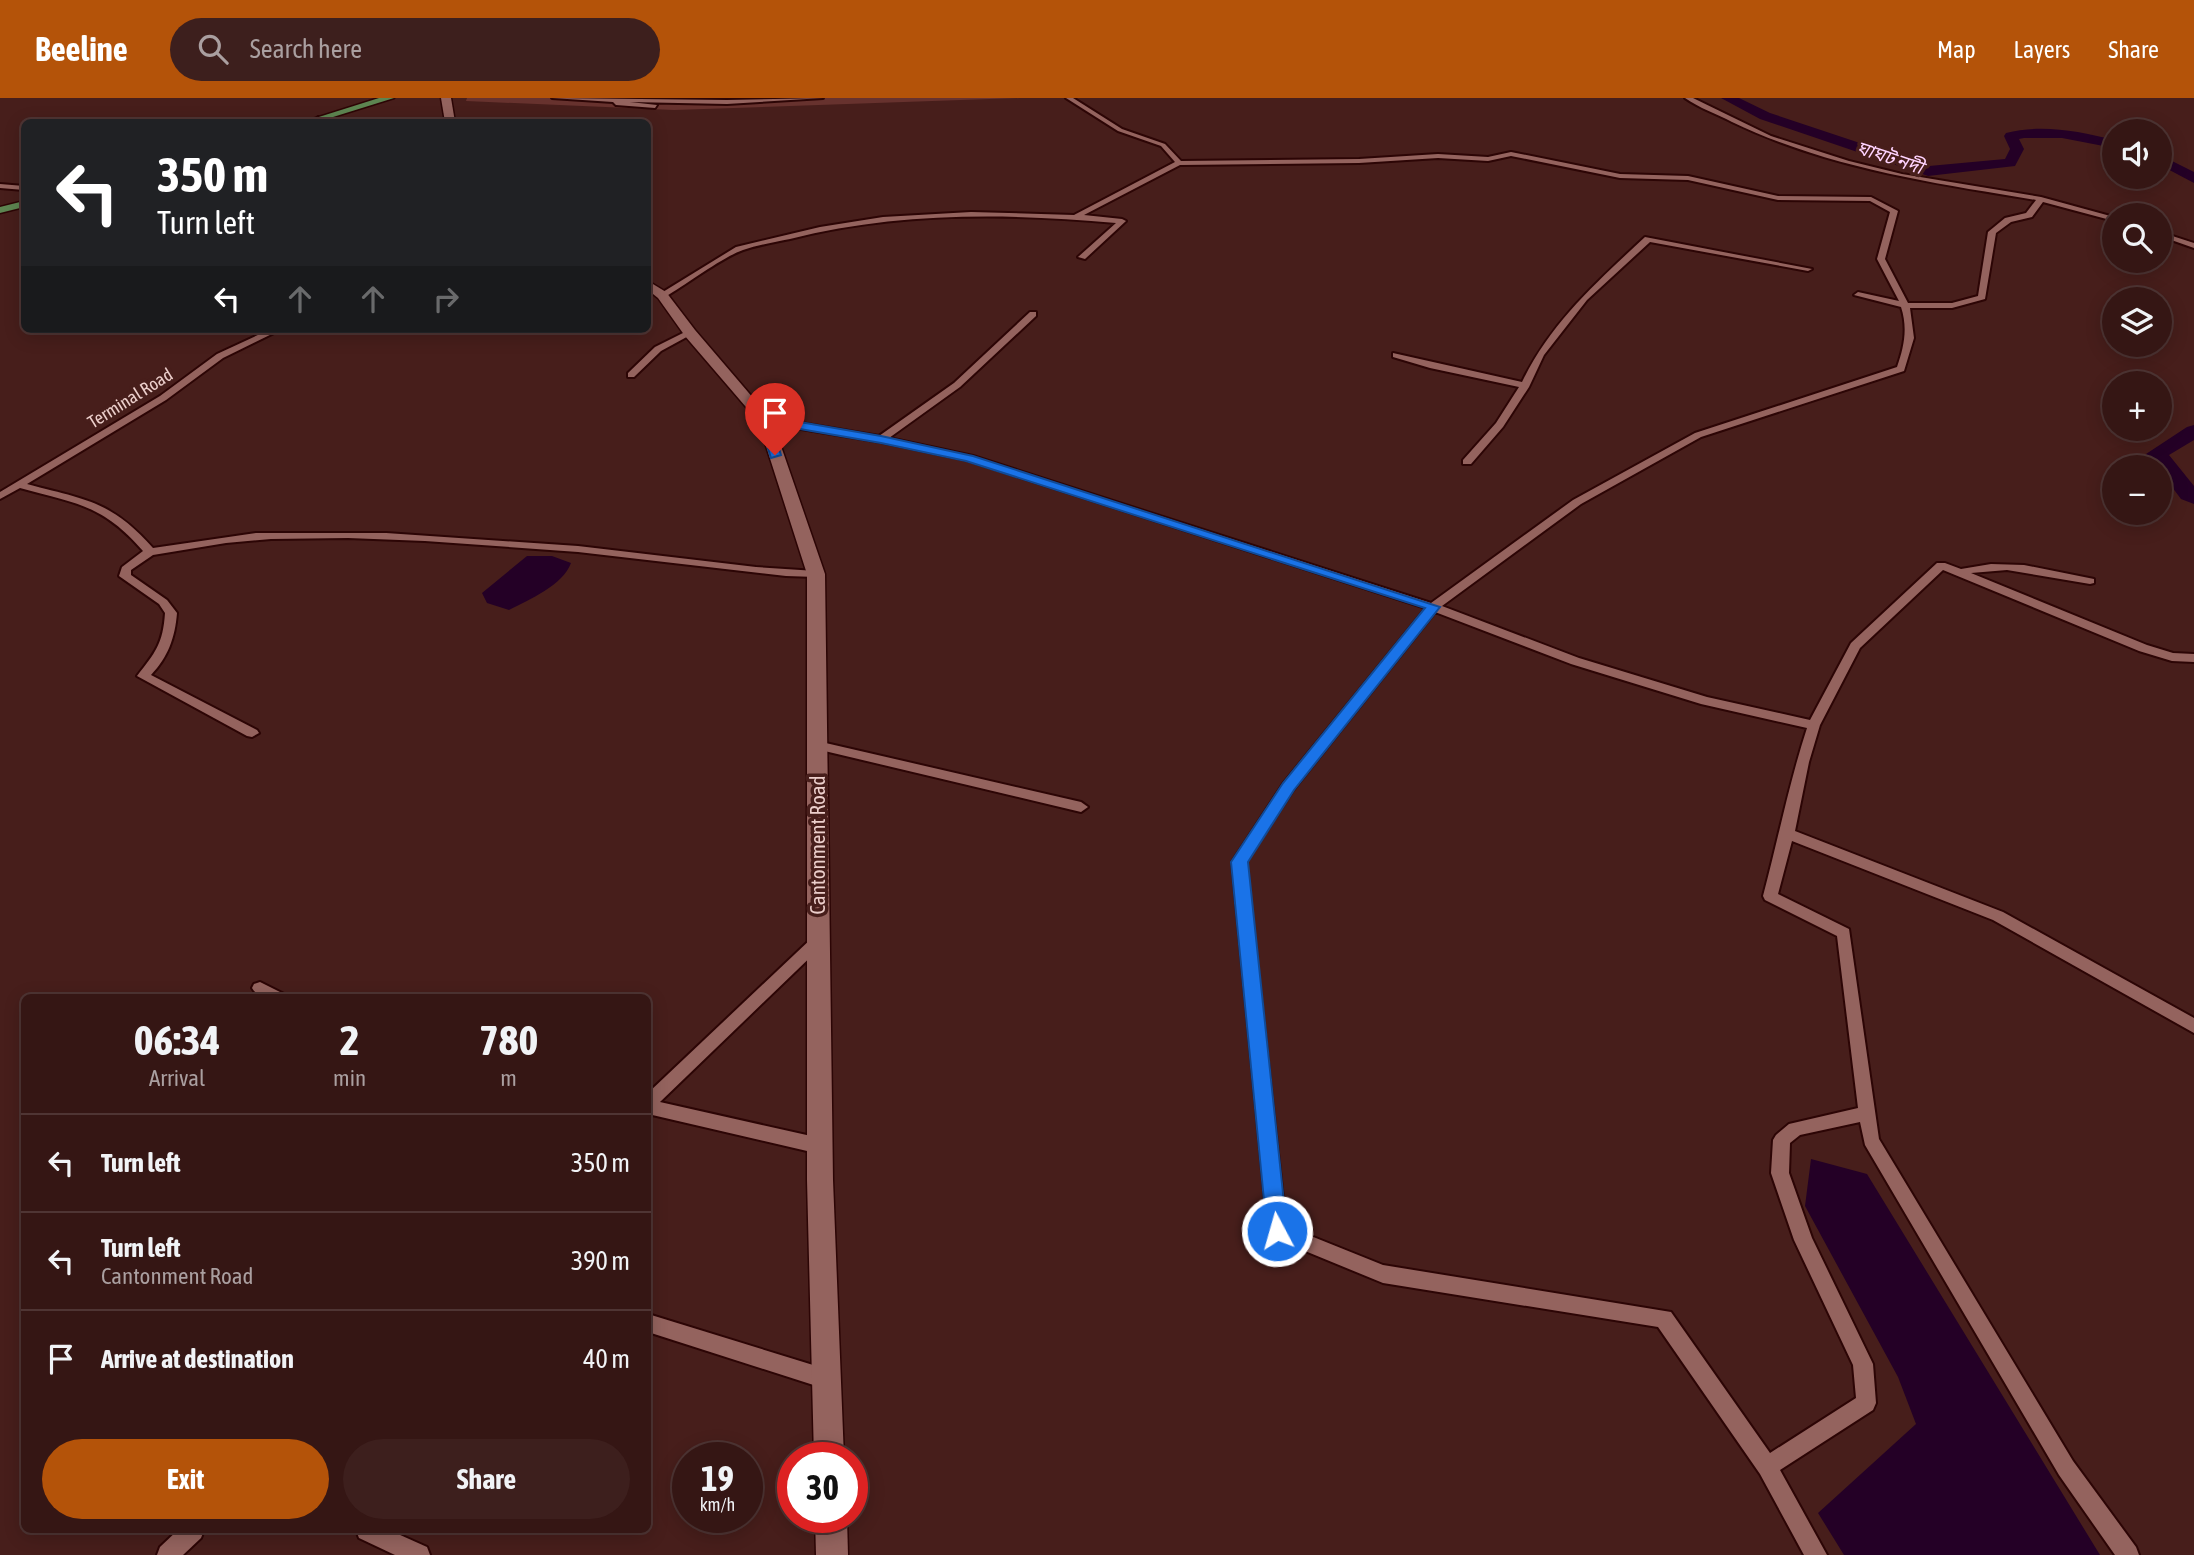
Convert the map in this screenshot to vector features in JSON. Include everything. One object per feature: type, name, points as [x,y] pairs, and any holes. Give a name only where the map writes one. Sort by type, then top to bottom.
[{"type":"main road","points":[[320,119],[389,98]]},
{"type":"main road","points":[[0,210],[21,205]]},
{"type":"street","points":[[450,119],[447,98],[457,98]]},
{"type":"street","points":[[555,98],[727,102],[820,98]]},
{"type":"street","points":[[1069,98],[1120,130],[1163,145],[1179,163]]},
{"type":"street","points":[[1688,98],[1759,133],[1847,162],[1902,176],[2041,199],[2102,216]]},
{"type":"street","points":[[616,100],[619,104],[655,106]]},
{"type":"street","points":[[1075,217],[1179,163],[1359,161],[1438,156],[1489,159],[1511,154],[1620,176],[1688,178],[1778,198],[1871,199],[1894,211],[1881,259],[1907,306],[1910,347],[1902,369],[1698,435],[1577,502],[1433,607],[1288,786],[1239,862],[1277,1231],[1383,1274],[1664,1320],[1767,1467],[1815,1555]]},
{"type":"street","points":[[0,186],[21,188]]},
{"type":"street","points":[[1858,295],[1907,306],[1972,302],[1982,297],[1992,232],[2008,220],[2029,215],[2041,199]]},
{"type":"street","points":[[655,290],[739,249],[820,229],[883,219],[971,214],[1122,221],[1082,257]]},
{"type":"street","points":[[2172,238],[2194,246]]},
{"type":"street","points":[[1467,462],[1500,425],[1524,387],[1522,385],[1540,354],[1584,298],[1648,239],[1808,270]]},
{"type":"street","name":"Cantonment Road","points":[[655,290],[765,420],[816,574],[820,1146],[828,1442]]},
{"type":"street","points":[[881,439],[957,385],[1033,314]]},
{"type":"street","name":"Terminal Road","points":[[0,496],[163,398],[220,356],[269,333]]},
{"type":"street","points":[[631,375],[658,349],[690,333]]},
{"type":"street","points":[[1396,355],[1522,385]]},
{"type":"street","points":[[765,420],[881,439],[969,458],[1433,607],[1588,665],[1705,701],[1814,725]]},
{"type":"street","points":[[19,485],[90,502],[105,509],[132,530],[150,552]]},
{"type":"street","points":[[252,733],[143,676],[161,658],[171,626],[171,613],[163,602],[125,576],[125,569],[150,552],[268,536],[340,535],[578,549],[680,560],[763,573],[816,574]]},
{"type":"street","points":[[2128,1555],[2066,1468],[1871,1140],[1844,933],[1770,896],[1787,834],[1802,762],[1814,725],[1855,646],[1941,565],[2143,648],[2172,657],[2194,658]]},
{"type":"street","points":[[1959,573],[1974,567],[2013,568],[2090,581]]},
{"type":"street","points":[[817,745],[1081,807]]},
{"type":"street","points":[[1787,834],[1998,916],[2194,1026]]},
{"type":"street","points":[[651,1102],[818,941]]},
{"type":"street","points":[[260,988],[271,994]]},
{"type":"street","points":[[651,1106],[820,1146]]},
{"type":"street","points":[[1767,1467],[1866,1404],[1863,1364],[1803,1241],[1780,1173],[1782,1140],[1795,1129],[1868,1113]]},
{"type":"street","points":[[651,1324],[826,1379]]},
{"type":"street","points":[[168,1555],[190,1533]]},
{"type":"street","points":[[373,1533],[419,1555]]},
{"type":"street","points":[[831,1533],[832,1555]]},
{"type":"shaded area","points":[[467,98],[1020,98],[674,110],[466,101]]},
{"type":"shaded area","points":[[527,556],[552,556],[571,563],[553,585],[509,610],[487,603],[482,593]]},
{"type":"shaded area","points":[[1811,1159],[1867,1174],[2100,1555],[1844,1555],[1818,1513],[1916,1424],[1898,1377],[1805,1206]]},
{"type":"waterway","name":"ঘাঘট নদী","points":[[1728,98],[1765,116],[1928,171],[2010,163],[2017,149],[2011,136],[2062,134],[2102,141]]},
{"type":"waterway","name":"ঘাঘট নদী","points":[[2172,166],[2194,178]]},
{"type":"waterway","name":"ঘাঘট নদী","points":[[2194,431],[2157,454],[2194,497]]},
{"type":"route","points":[[775,455],[765,420],[881,439],[969,458],[1433,607],[1288,786],[1239,862],[1277,1231]]}]
